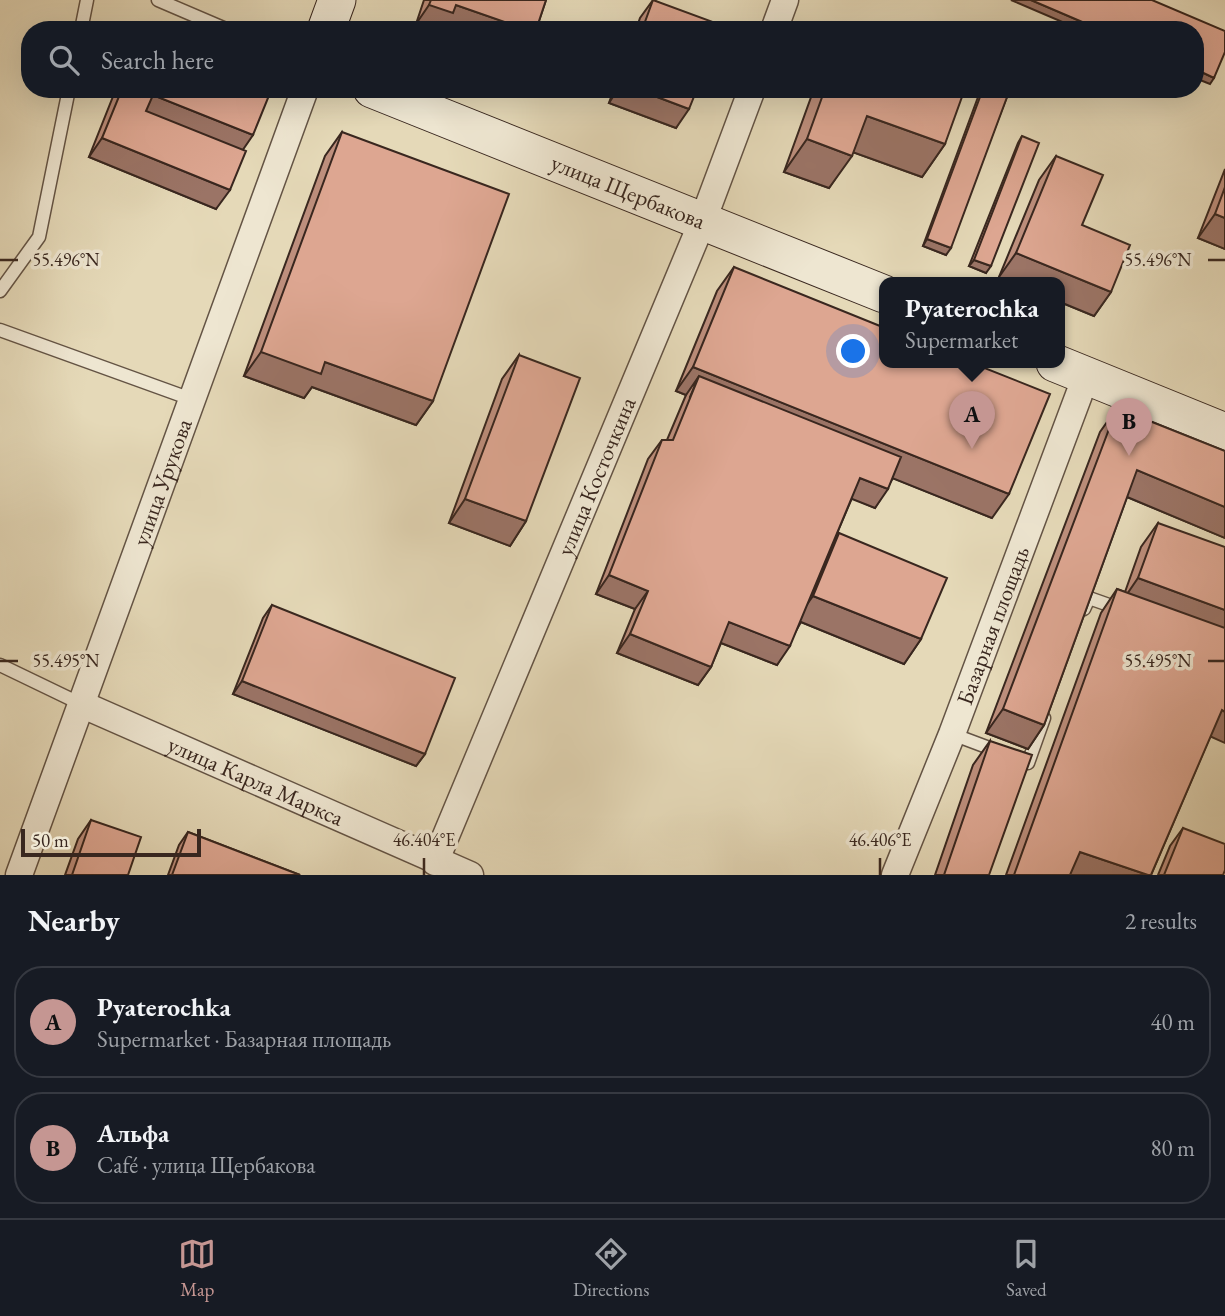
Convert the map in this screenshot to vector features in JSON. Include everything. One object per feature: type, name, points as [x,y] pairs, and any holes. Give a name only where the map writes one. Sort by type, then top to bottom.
[{"type":"street","points":[[329,21],[337,0]]},
{"type":"street","points":[[777,21],[785,0]]},
{"type":"street","name":"улица Урукова","points":[[19,875],[302,98]]},
{"type":"street","name":"улица Щербакова","points":[[395,98],[879,292]]},
{"type":"street","name":"улица Косточкина","points":[[435,862],[703,220],[749,98]]},
{"type":"street","points":[[1071,370],[1225,432]]},
{"type":"street","name":"Базарная площадь","points":[[895,875],[952,734],[1071,370]]},
{"type":"street","name":"улица Карла Маркса","points":[[81,704],[435,862],[470,875]]},
{"type":"lane","points":[[83,21],[87,0]]},
{"type":"lane","points":[[158,0],[207,21]]},
{"type":"lane","points":[[0,292],[39,237],[67,98]]},
{"type":"lane","points":[[0,330],[191,398]]},
{"type":"lane","points":[[1079,623],[1089,598],[1138,615]]},
{"type":"lane","points":[[0,665],[81,704]]},
{"type":"lane","points":[[952,734],[1028,763],[1046,712]]},
{"type":"building","points":[[431,0],[546,0],[539,21],[502,21],[456,5],[453,13],[429,5]]},
{"type":"building","points":[[653,0],[710,21],[645,21]]},
{"type":"building","points":[[1031,0],[1152,0],[1201,21],[1080,21]]},
{"type":"building","points":[[1204,22],[1225,31],[1225,52],[1214,78],[1204,73]]},
{"type":"building","points":[[118,98],[152,98],[146,111],[246,151],[230,190],[102,138]]},
{"type":"building","points":[[160,98],[268,98],[253,135]]},
{"type":"building","points":[[660,98],[693,98],[689,109]]},
{"type":"building","points":[[822,98],[962,98],[945,144],[867,116],[852,156],[807,139]]},
{"type":"building","points":[[980,98],[1007,98],[951,248],[927,239]]},
{"type":"building","points":[[342,132],[509,194],[433,401],[325,362],[321,374],[261,352]]},
{"type":"building","points":[[1022,136],[1039,143],[991,266],[974,260]]},
{"type":"building","points":[[1056,156],[1103,175],[1082,225],[1130,245],[1111,292],[1016,253]]},
{"type":"building","points":[[1225,187],[1225,218],[1215,214]]},
{"type":"building","points":[[734,267],[879,326],[879,368],[985,368],[1050,394],[1009,494],[693,367]]},
{"type":"building","points":[[519,355],[580,378],[526,521],[465,499]]},
{"type":"building","points":[[699,376],[901,457],[888,489],[860,478],[790,646],[729,622],[711,667],[630,634],[648,591],[609,575],[662,440],[673,440]]},
{"type":"building","points":[[1117,408],[1225,451],[1225,507],[1137,470],[1044,725],[1003,709]]},
{"type":"building","points":[[1158,523],[1225,547],[1225,610],[1138,578]]},
{"type":"building","points":[[839,533],[947,578],[921,639],[813,596]]},
{"type":"building","points":[[1117,589],[1225,628],[1225,712],[1222,710],[1151,875],[1080,852],[1070,875],[1014,875]]},
{"type":"building","points":[[272,605],[455,678],[425,754],[242,681]]},
{"type":"building","points":[[990,741],[1032,755],[989,875],[944,875]]},
{"type":"building","points":[[91,820],[141,837],[128,875],[72,875]]},
{"type":"building","points":[[1183,828],[1225,844],[1223,875],[1164,875]]},
{"type":"building","points":[[188,832],[300,875],[172,875]]},
{"type":"place","name":"Pyaterochka","points":[[972,449]]},
{"type":"place","name":"Альфа","points":[[1129,456]]}]
